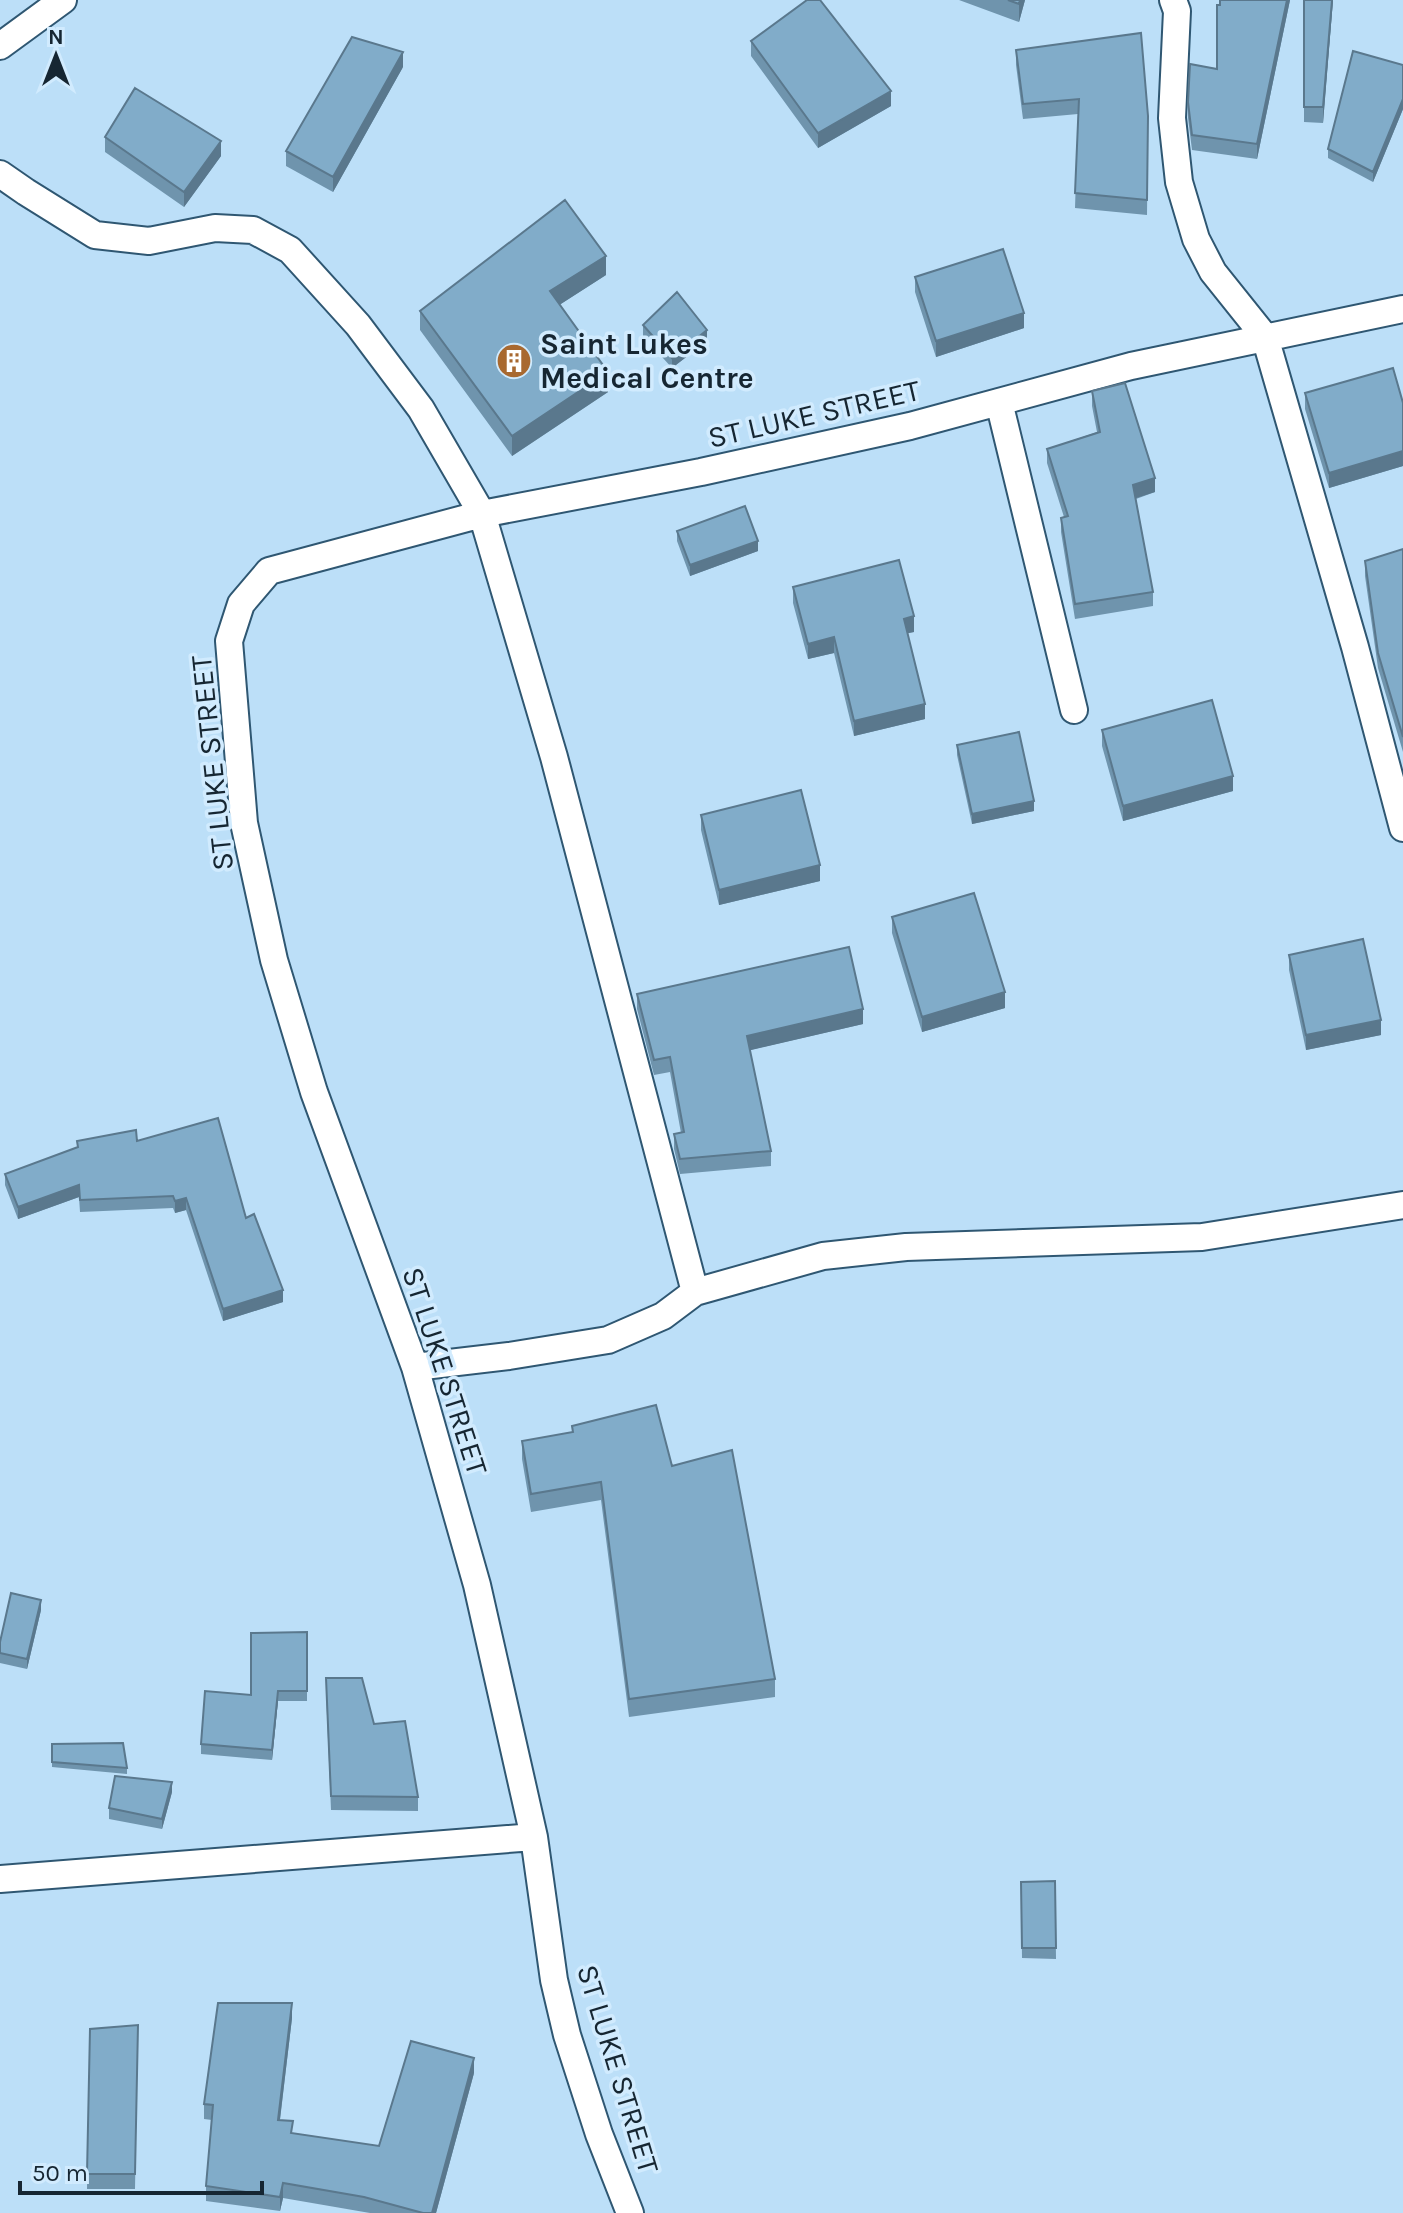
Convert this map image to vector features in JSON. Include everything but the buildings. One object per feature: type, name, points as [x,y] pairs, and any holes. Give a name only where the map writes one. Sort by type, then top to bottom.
[{"type":"street","points":[[0,46],[63,0]]},
{"type":"street","points":[[1173,0],[1177,11],[1172,118],[1179,182],[1196,239],[1213,272],[1265,337],[1351,632],[1403,828]]},
{"type":"street","points":[[0,174],[95,235],[149,241],[215,228],[253,230],[290,250],[358,325],[421,409],[482,514],[554,757],[695,1292]]},
{"type":"street","name":"ST LUKE STREET","points":[[630,2213],[599,2134],[567,2035],[554,1980],[534,1837],[477,1585],[415,1367],[314,1092],[274,960],[244,823],[229,641],[241,604],[269,571],[482,514],[701,472],[910,426],[1131,366],[1403,309]]},
{"type":"street","points":[[999,402],[1074,710]]},
{"type":"street","points":[[415,1367],[608,1340],[663,1316],[695,1292],[823,1256],[906,1247],[1202,1237],[1403,1205]]},
{"type":"street","points":[[0,1879],[534,1837]]},
{"type":"place","name":"Saint Lukes Medical Centre","points":[[514,361]]}]
